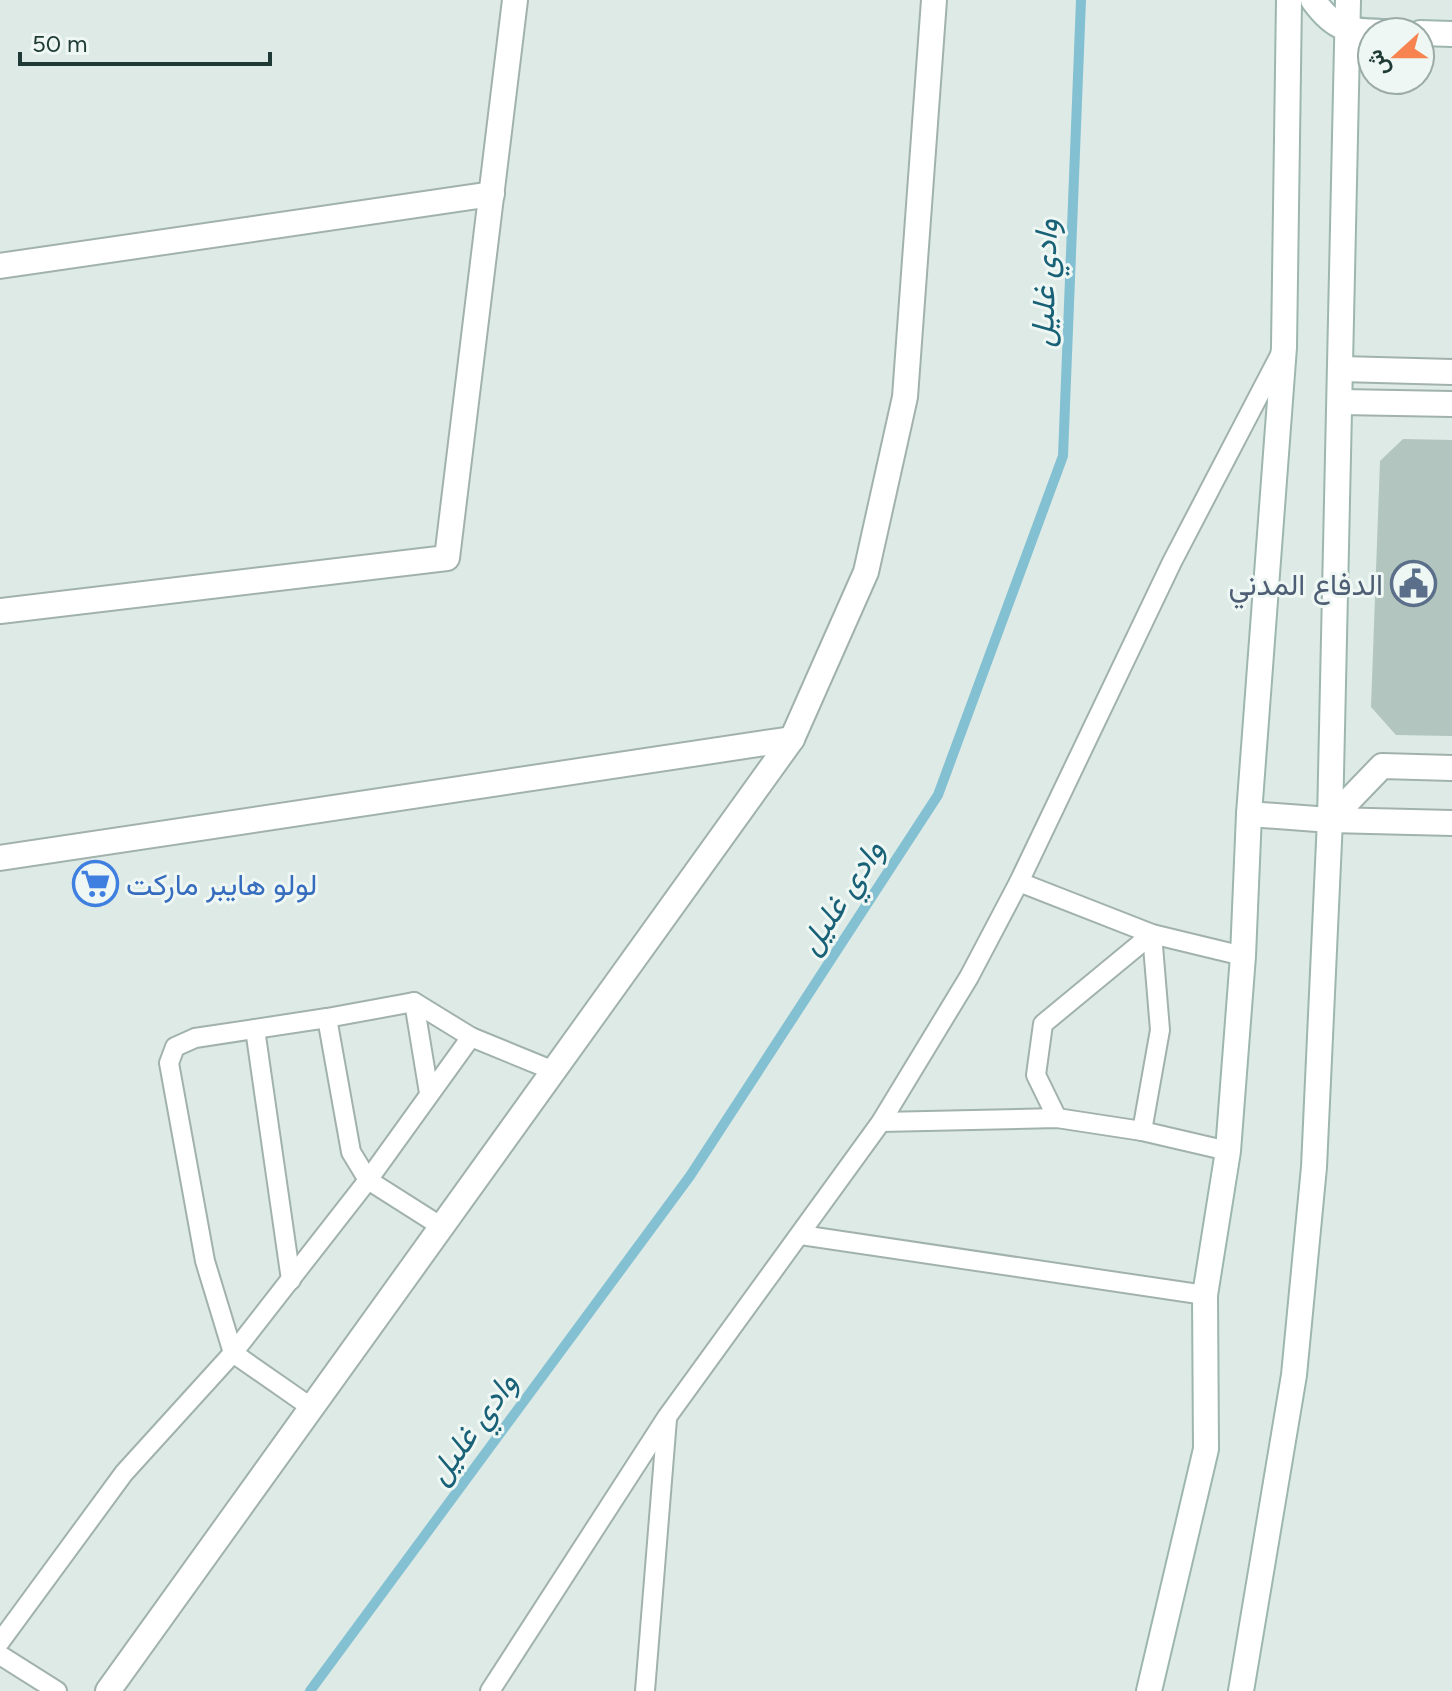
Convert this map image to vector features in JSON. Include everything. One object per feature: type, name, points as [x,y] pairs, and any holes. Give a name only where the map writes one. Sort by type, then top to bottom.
[{"type":"street","points":[[0,611],[447,558],[515,0]]},
{"type":"street","points":[[108,1691],[792,739],[866,572],[905,397],[934,0]]},
{"type":"street","points":[[1149,1691],[1206,1449],[1205,1295],[1228,1151],[1243,956],[1249,814],[1284,347],[1289,0]]},
{"type":"street","points":[[1313,0],[1327,19],[1348,31],[1356,31]]},
{"type":"street","points":[[1241,1691],[1294,1375],[1314,1167],[1330,820],[1348,0]]},
{"type":"street","points":[[0,266],[492,194]]},
{"type":"street","points":[[1341,369],[1452,372]]},
{"type":"street","points":[[1341,402],[1452,404]]},
{"type":"street","points":[[0,858],[792,739]]},
{"type":"street","points":[[1330,820],[1382,766],[1452,768]]},
{"type":"street","points":[[1249,814],[1330,820],[1452,823]]},
{"type":"lane","points":[[490,1691],[667,1417],[881,1122],[969,977],[1019,882],[1172,562],[1284,347]]},
{"type":"lane","points":[[1019,882],[1152,934],[1243,956]]},
{"type":"lane","points":[[1057,1118],[1036,1075],[1043,1024],[1152,934]]},
{"type":"lane","points":[[1142,1131],[1160,1030],[1152,934]]},
{"type":"lane","points":[[312,1408],[233,1353],[205,1261],[169,1063],[175,1047],[195,1038],[414,1002],[471,1037],[554,1071]]},
{"type":"lane","points":[[414,1002],[429,1093]]},
{"type":"lane","points":[[327,1018],[351,1152],[368,1180],[442,1227]]},
{"type":"lane","points":[[255,1029],[291,1280]]},
{"type":"lane","points":[[0,1642],[124,1473],[233,1353],[291,1280],[471,1037]]},
{"type":"lane","points":[[881,1122],[1057,1118],[1142,1131],[1228,1151]]},
{"type":"lane","points":[[801,1235],[1205,1295]]},
{"type":"lane","points":[[645,1691],[667,1417]]},
{"type":"lane","points":[[0,1655],[57,1691]]},
{"type":"building","name":"الدفاع المدني","points":[[1403,439],[1452,440],[1452,736],[1396,735],[1371,707],[1380,461]]},
{"type":"waterway","name":"وادي غليل","points":[[310,1691],[690,1176],[938,795],[1063,456],[1081,0]]},
{"type":"place","name":"الدفاع المدني","points":[[1414,584]]},
{"type":"place","name":"لولو هايبر ماركت","points":[[95,884]]}]
